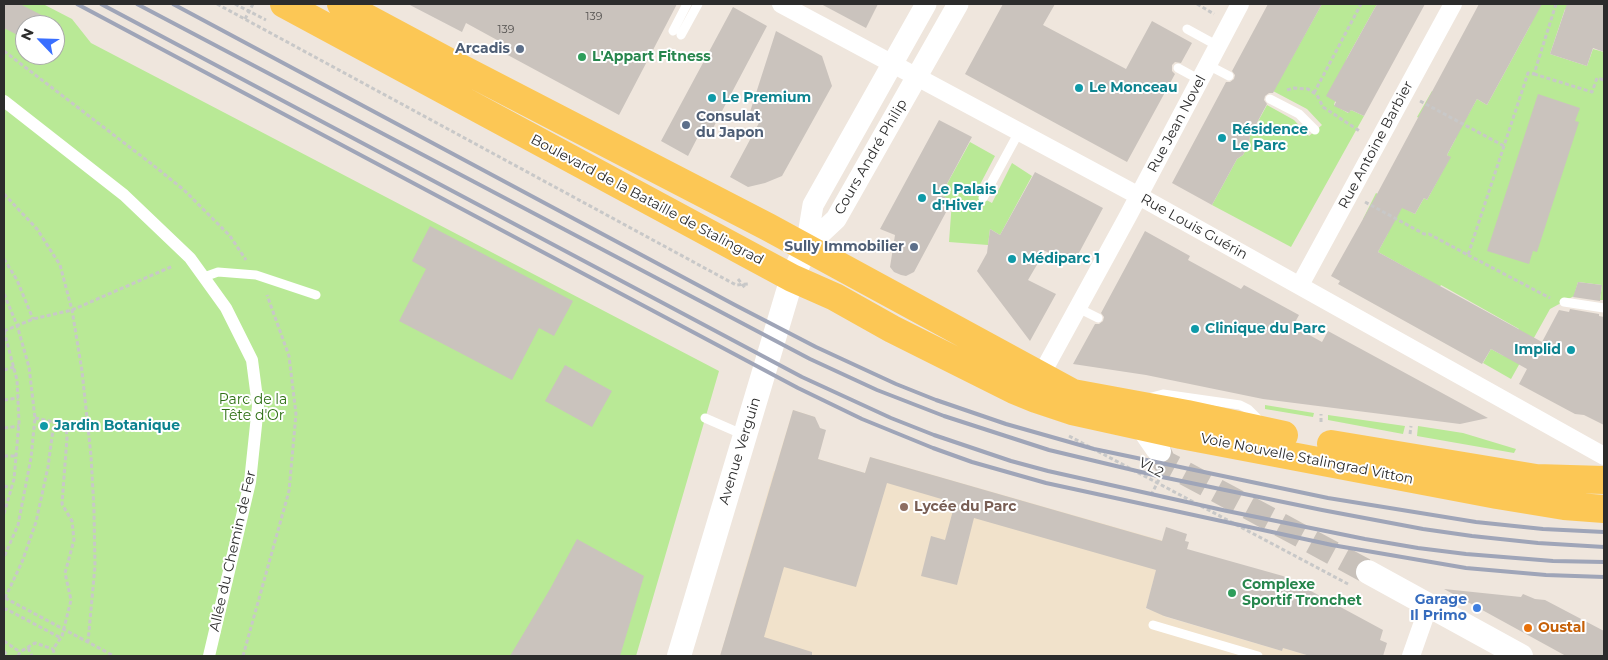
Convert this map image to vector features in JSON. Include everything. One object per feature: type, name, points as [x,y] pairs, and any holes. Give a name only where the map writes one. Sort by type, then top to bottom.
[{"type":"main road","name":"Boulevard de la Bataille de Stalingrad","points":[[284,4],[792,278],[835,297],[892,329],[1014,390]]},
{"type":"main road","points":[[341,4],[806,247],[1041,375]]},
{"type":"main road","name":"Avenue Verguin","points":[[679,656],[792,278],[806,247]]},
{"type":"main road","name":"Voie Nouvelle Stalingrad Vitton","points":[[1041,375],[1073,393],[1141,415],[1181,435],[1497,495],[1564,506],[1604,509]]},
{"type":"main road","name":"Voie Nouvelle Stalingrad Vitton","points":[[1014,390],[1072,411],[1141,415],[1270,432],[1417,459],[1536,478],[1604,480]]},
{"type":"main road","points":[[1141,415],[1159,450]]},
{"type":"main road","points":[[1361,579],[1429,605],[1522,656]]},
{"type":"street","name":"Rue Louis Guérin","points":[[781,4],[1139,196],[1604,456]]},
{"type":"street","name":"Cours André Philip","points":[[806,247],[813,205],[926,4]]},
{"type":"street","name":"Cours André Philip","points":[[806,247],[836,219],[958,4]]},
{"type":"street","name":"Rue Jean Novel","points":[[1041,375],[1139,196],[1240,4]]},
{"type":"street","name":"Rue Antoine Barbier","points":[[1300,285],[1453,4]]},
{"type":"street","name":"Allée du Chemin de Fer","points":[[4,101],[124,195],[190,258],[226,308],[252,360],[258,406],[250,482],[209,656]]},
{"type":"street","points":[[1411,656],[1429,605]]},
{"type":"lane","points":[[687,4],[677,33],[698,4]]},
{"type":"lane","points":[[1187,29],[1218,46]]},
{"type":"lane","points":[[1178,68],[1229,76]]},
{"type":"lane","points":[[1270,99],[1299,114],[1315,130]]},
{"type":"lane","points":[[983,198],[1019,132]]},
{"type":"lane","points":[[204,277],[218,272],[256,275],[316,295]]},
{"type":"lane","points":[[1564,302],[1604,308]]},
{"type":"lane","points":[[1078,308],[1098,318]]},
{"type":"lane","points":[[706,418],[745,435]]},
{"type":"lane","points":[[1153,625],[1258,656]]},
{"type":"path","points":[[217,4],[736,285],[741,282],[748,284]]},
{"type":"path","points":[[245,19],[253,4]]},
{"type":"path","points":[[1314,93],[1361,4]]},
{"type":"path","points":[[1534,74],[1556,4]]},
{"type":"path","points":[[1468,255],[1528,73],[1592,92],[1597,78],[1604,80]]},
{"type":"path","points":[[1282,92],[1294,88],[1308,89],[1317,95],[1323,107],[1362,132]]},
{"type":"path","points":[[1405,92],[1504,146]]},
{"type":"path","points":[[1350,193],[1424,234],[1429,234],[1546,296],[1564,302]]},
{"type":"path","points":[[4,194],[37,229],[60,265],[72,310],[82,371],[91,456],[94,510],[95,566],[88,642]]},
{"type":"path","points":[[588,205],[592,199]]},
{"type":"path","points":[[4,514],[14,479],[19,426],[17,380],[4,331],[33,319],[72,310],[190,258]]},
{"type":"path","points":[[4,259],[17,280],[33,319]]},
{"type":"path","points":[[741,282],[746,289]]},
{"type":"path","points":[[4,294],[17,325],[29,367],[35,418],[31,458],[18,525],[4,557]]},
{"type":"path","points":[[4,370],[14,367]]},
{"type":"path","points":[[4,400],[18,398]]},
{"type":"path","points":[[1321,414],[1321,422]]},
{"type":"path","points":[[35,418],[62,422],[66,427],[62,504],[72,521],[74,540],[65,573],[71,600],[61,638],[53,649]]},
{"type":"path","points":[[54,422],[48,468],[36,522],[22,562],[4,598],[114,656]]},
{"type":"path","points":[[4,428],[19,426]]},
{"type":"path","name":"VL2","points":[[1061,432],[1361,579]]},
{"type":"path","points":[[4,456],[16,456]]},
{"type":"path","points":[[4,486],[12,488]]},
{"type":"path","points":[[4,610],[61,638]]},
{"type":"path","points":[[4,641],[19,654],[35,644],[53,649]]},
{"type":"path","points":[[28,648],[32,656]]},
{"type":"path","points":[[53,649],[55,656]]},
{"type":"path","points":[[4,652],[8,656]]},
{"type":"shaded area","name":"Lycée du Parc","points":[[793,410],[815,417],[818,459],[865,473],[870,457],[1164,541],[1146,609],[1163,613],[1163,616],[1282,651],[1283,648],[1310,656],[720,656],[729,626],[731,627],[735,615],[732,614],[774,471],[777,472],[781,461],[778,459]]},
{"type":"green space","name":"Parc de la Tête d'Or","points":[[4,4],[43,4],[64,15],[15,15],[15,65],[65,65],[65,15],[72,19],[91,43],[719,371],[636,656],[4,656]]},
{"type":"green space","points":[[1322,4],[1377,4],[1347,58],[1334,105],[1348,113],[1351,110],[1364,116],[1291,247],[1212,205],[1237,159],[1243,155],[1249,144],[1250,136],[1267,105],[1294,120],[1309,136],[1322,125],[1307,109],[1273,91]]},
{"type":"green space","points":[[1532,4],[1571,4],[1569,10],[1565,9],[1550,54],[1587,66],[1593,49],[1604,52],[1604,300],[1600,300],[1602,285],[1578,282],[1574,296],[1550,309],[1511,379],[1483,363],[1491,349],[1504,356],[1519,329],[1441,285],[1420,322],[1423,277],[1378,252],[1388,233],[1363,219],[1376,193],[1415,214],[1424,198],[1427,200],[1450,157],[1447,155],[1456,138],[1417,117],[1432,91],[1457,105],[1468,115],[1477,99],[1487,105],[1530,26]]},
{"type":"green space","points":[[970,142],[995,156],[975,194],[992,203],[1012,163],[1032,176],[1000,235],[990,229],[988,245],[949,242],[952,201],[941,195]]},
{"type":"green space","points":[[1265,405],[1314,413],[1313,417],[1265,409]]},
{"type":"green space","points":[[1328,415],[1405,426],[1403,434],[1328,420]]},
{"type":"green space","points":[[1418,426],[1463,433],[1516,449],[1514,453],[1417,436]]},
{"type":"building","points":[[4,4],[20,4],[41,15],[15,15],[15,34],[4,28]]},
{"type":"building","name":"L'Appart Fitness","points":[[408,4],[677,4],[619,115],[504,53],[508,46],[466,23],[462,32]]},
{"type":"building","points":[[821,4],[878,4],[866,28]]},
{"type":"building","name":"Le Monceau","points":[[1003,4],[1055,4],[1043,25],[1126,69],[1152,21],[1192,43],[1181,63],[1175,62],[1172,65],[1172,71],[1175,74],[1127,162],[965,74]]},
{"type":"building","points":[[1268,4],[1322,4],[1273,93],[1265,96],[1264,100],[1267,104],[1250,136],[1249,144],[1243,155],[1237,159],[1212,205],[1172,183],[1226,82],[1234,79],[1235,75],[1232,71]]},
{"type":"building","points":[[1377,4],[1425,4],[1364,116],[1351,110],[1349,113],[1334,106],[1336,102],[1326,96]]},
{"type":"building","points":[[1479,4],[1542,4],[1487,105],[1477,99],[1447,155],[1451,157],[1427,200],[1424,198],[1415,214],[1402,208],[1378,252],[1542,342],[1559,310],[1569,312],[1570,309],[1599,314],[1599,316],[1604,317],[1604,425],[1584,415],[1575,414],[1519,384],[1527,369],[1491,349],[1482,364],[1338,284],[1340,281],[1331,276]]},
{"type":"building","points":[[1567,4],[1604,4],[1604,52],[1593,48],[1587,66],[1550,54]]},
{"type":"building","points":[[733,7],[767,26],[712,130],[704,125],[688,156],[661,141]]},
{"type":"building","points":[[776,31],[822,56],[832,86],[782,176],[748,187],[730,177],[760,121],[749,115]]},
{"type":"building","points":[[1538,94],[1580,108],[1575,121],[1579,122],[1537,252],[1533,251],[1529,264],[1487,251]]},
{"type":"building","name":"Le Palais d'Hiver","points":[[939,120],[972,137],[941,195],[952,201],[914,272],[906,276],[901,275],[894,272],[890,267],[895,235],[880,229]]},
{"type":"building","name":"Médiparc 1","points":[[1035,172],[1103,208],[1073,264],[1045,251],[1028,280],[1056,294],[1030,341],[977,271],[987,253],[990,229],[1000,235]]},
{"type":"building","points":[[430,226],[573,301],[554,336],[539,328],[512,380],[399,321],[426,269],[412,261]]},
{"type":"building","name":"Clinique du Parc","points":[[1145,231],[1190,256],[1188,260],[1241,289],[1244,285],[1299,315],[1293,326],[1322,342],[1328,331],[1488,418],[1460,424],[1263,399],[1146,375],[1073,364],[1095,324],[1103,321],[1104,317],[1101,313]]},
{"type":"building","points":[[1578,282],[1602,285],[1600,301],[1573,297]]},
{"type":"building","points":[[565,365],[612,391],[592,427],[545,401]]},
{"type":"building","points":[[793,410],[815,417],[820,428],[826,430],[818,459],[865,473],[870,457],[1162,541],[1166,527],[1187,534],[1185,541],[1189,542],[1187,549],[1283,576],[1383,630],[1380,640],[1387,643],[1383,656],[1310,656],[1283,648],[1282,651],[1164,616],[1146,608],[1156,570],[974,518],[957,585],[921,576],[931,536],[945,540],[955,503],[887,483],[856,587],[784,567],[764,637],[812,652],[812,656],[720,656]]},
{"type":"building","points":[[577,539],[644,576],[620,656],[510,656],[550,589]]},
{"type":"building","points":[[1444,589],[1521,597],[1523,594],[1535,599],[1545,600],[1604,631],[1604,656],[1566,656]]},
{"type":"tunnel","points":[[1159,451],[1164,462],[1368,572]]},
{"type":"railway","points":[[77,4],[798,388],[862,419],[933,448],[972,462],[1046,483],[1332,545],[1466,568],[1546,575],[1604,577]]},
{"type":"railway","points":[[101,4],[802,377],[891,418],[934,435],[1011,461],[1048,471],[1227,511],[1365,539],[1466,554],[1553,561],[1604,562]]},
{"type":"railway","points":[[137,4],[810,359],[877,390],[944,416],[1049,450],[1162,477],[1322,510],[1472,536],[1604,547]]},
{"type":"railway","points":[[173,4],[735,305],[816,347],[896,384],[936,400],[1006,424],[1094,449],[1328,498],[1476,522],[1543,529],[1604,532]]},
{"type":"place","name":"Arcadis","points":[[520,49]]},
{"type":"place","name":"L'Appart Fitness","points":[[582,57]]},
{"type":"place","name":"Le Monceau","points":[[1079,88]]},
{"type":"place","name":"Le Premium","points":[[712,98]]},
{"type":"place","name":"Consulat du Japon","points":[[686,125]]},
{"type":"place","name":"Résidence Le Parc","points":[[1222,138]]},
{"type":"place","name":"Le Palais d'Hiver","points":[[922,198]]},
{"type":"place","name":"Sully Immobilier","points":[[914,247]]},
{"type":"place","name":"Médiparc 1","points":[[1012,259]]},
{"type":"place","name":"Clinique du Parc","points":[[1195,329]]},
{"type":"place","name":"Implid","points":[[1571,350]]},
{"type":"place","name":"Jardin Botanique","points":[[44,426]]},
{"type":"place","name":"Lycée du Parc","points":[[904,507]]},
{"type":"place","name":"Complexe Sportif Tronchet","points":[[1232,593]]},
{"type":"place","name":"Garage Il Primo","points":[[1477,608]]},
{"type":"place","name":"Oustal","points":[[1528,628]]}]
